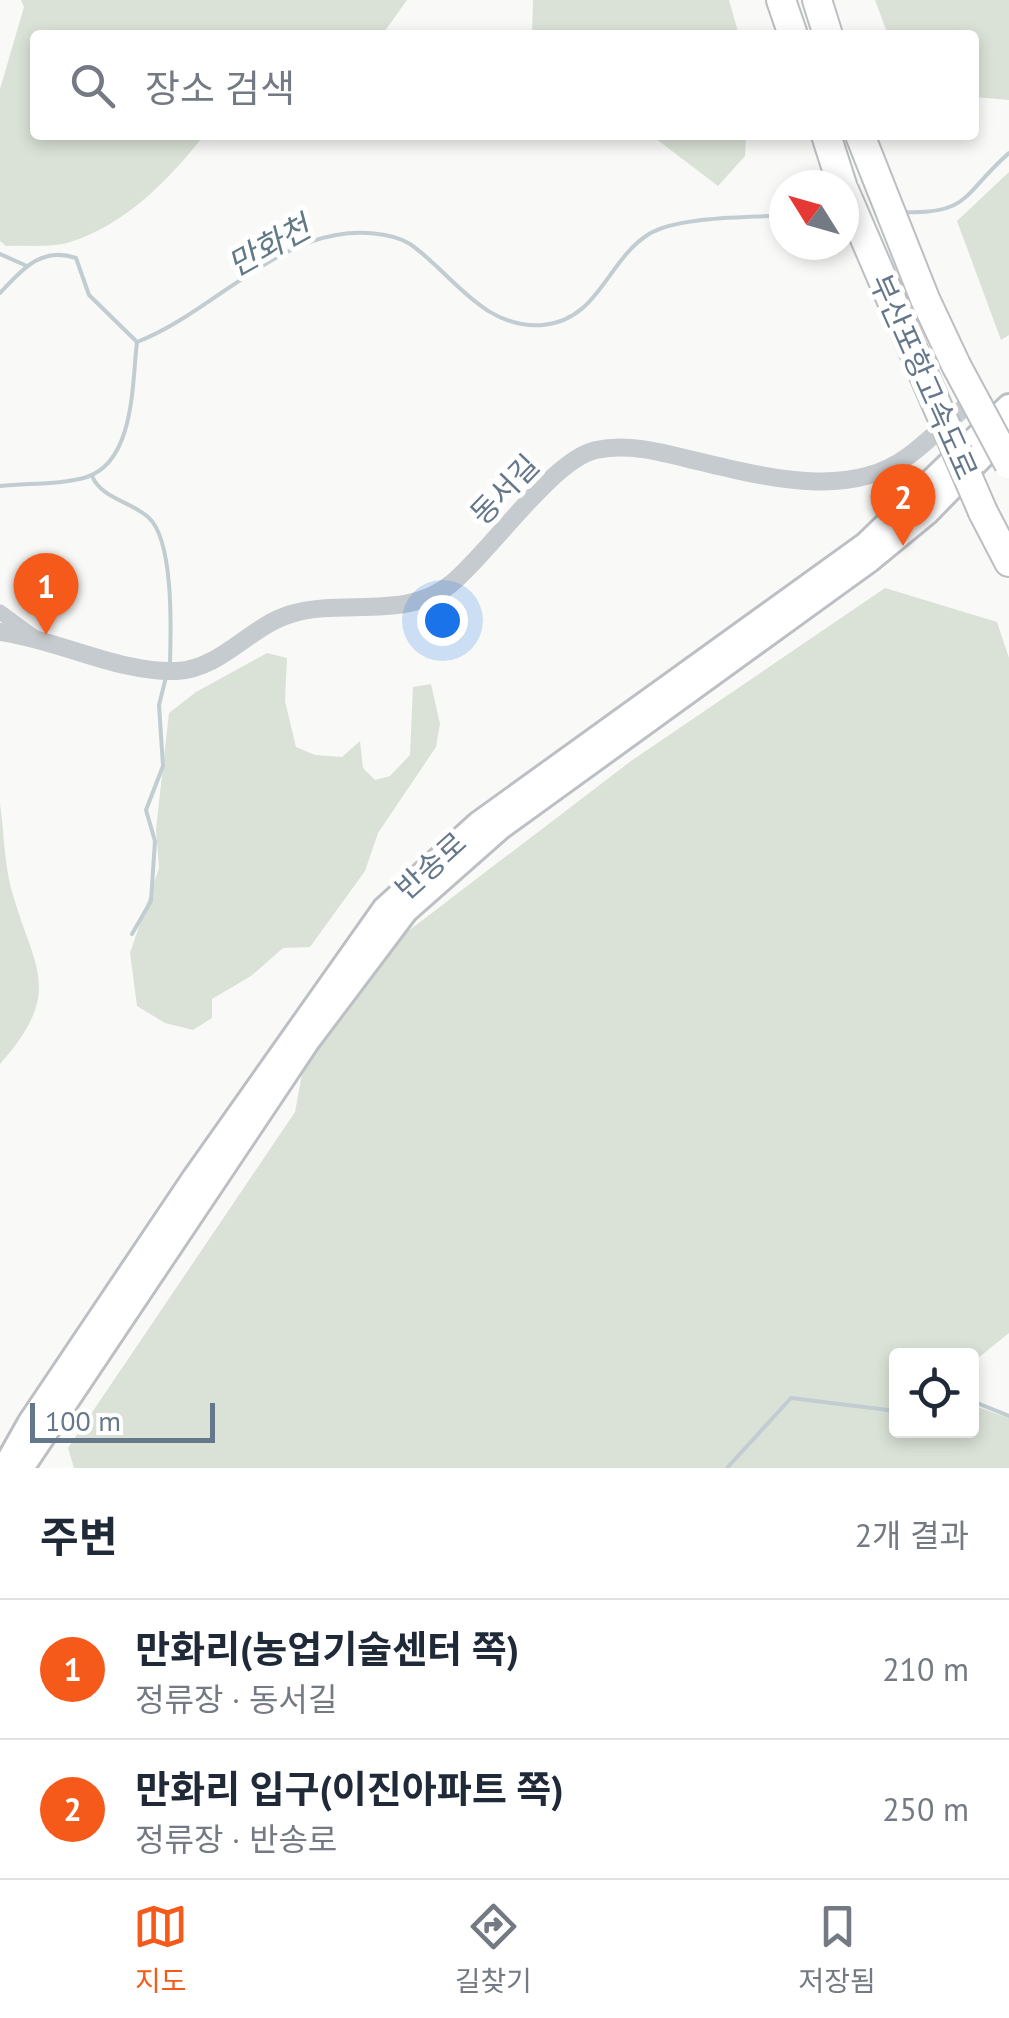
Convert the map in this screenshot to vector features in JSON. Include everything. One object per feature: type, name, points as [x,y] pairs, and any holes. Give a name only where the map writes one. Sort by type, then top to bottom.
[{"type":"highway","points":[[782,0],[791,30]]},
{"type":"highway","points":[[817,0],[826,30]]},
{"type":"highway","name":"부산포항고속도로","points":[[828,140],[837,170]]},
{"type":"highway","name":"부산포항고속도로","points":[[862,140],[924,299],[1009,464]]},
{"type":"highway","name":"부산포항고속도로","points":[[859,229],[983,512],[1009,562]]},
{"type":"main road","name":"반송로","points":[[4,1468],[30,1422],[184,1194],[384,908],[479,823],[866,544],[1007,420]]},
{"type":"main road","name":"반송로","points":[[22,1468],[308,1041],[406,911],[500,828],[870,560],[927,513],[1007,420]]},
{"type":"street","name":"동서길","points":[[0,632],[167,671],[204,666],[274,620],[291,614],[314,608],[388,606],[436,595],[560,471],[592,450],[639,448],[761,476],[824,481],[885,470],[906,458],[977,400],[1007,420]]},
{"type":"street","name":"동서길","points":[[0,612],[34,637]]},
{"type":"street","points":[[0,612],[0,622]]},
{"type":"shaded area","points":[[21,0],[407,0],[386,30],[30,30],[30,140],[200,140],[145,199],[109,225],[63,244],[6,246],[0,241],[0,89],[24,7]]},
{"type":"shaded area","points":[[533,0],[729,0],[738,30],[532,30]]},
{"type":"shaded area","points":[[875,0],[1009,0],[1009,100],[979,97],[979,30],[886,30]]},
{"type":"shaded area","points":[[658,140],[746,140],[745,156],[718,186]]},
{"type":"shaded area","points":[[1009,172],[1009,335],[1001,340],[957,221]]},
{"type":"shaded area","points":[[885,588],[997,622],[1009,658],[1009,1333],[979,1357],[979,1348],[889,1348],[889,1438],[979,1438],[979,1407],[1009,1418],[1009,1468],[74,1468],[68,1448],[295,1112],[303,1069],[358,997],[386,948],[631,761]]},
{"type":"shaded area","points":[[267,653],[287,658],[285,701],[296,747],[315,755],[342,757],[360,741],[363,768],[375,780],[390,776],[410,755],[413,687],[431,684],[440,724],[436,747],[378,833],[365,871],[310,947],[283,948],[251,976],[212,999],[212,1018],[193,1030],[165,1023],[137,1006],[130,953],[159,868],[156,829],[169,713],[196,692]]},
{"type":"shaded area","points":[[0,803],[9,878],[35,960],[38,997],[33,1016],[0,1064]]},
{"type":"waterway","name":"만화천","points":[[904,212],[942,210],[954,205],[1009,153]]},
{"type":"waterway","name":"만화천","points":[[0,486],[77,480],[103,468],[123,438],[132,398],[137,342],[187,316],[260,267],[310,242],[354,233],[402,240],[486,309],[503,319],[543,325],[562,321],[590,301],[623,258],[649,234],[695,221],[769,216]]},
{"type":"waterway","points":[[0,254],[27,266]]},
{"type":"waterway","points":[[0,293],[33,262],[52,255],[76,258],[89,295],[137,342]]},
{"type":"waterway","points":[[92,476],[102,490],[148,517],[163,544],[169,586],[170,663]]},
{"type":"waterway","points":[[132,934],[151,901],[155,841],[146,810],[163,766],[159,705],[166,677]]},
{"type":"waterway","points":[[727,1468],[791,1398],[889,1410]]},
{"type":"waterway","points":[[979,1404],[1009,1416]]},
{"type":"place","name":"만화리 입구(이진아파트 쪽)","points":[[903,546]]},
{"type":"place","name":"만화리(농업기술센터 쪽)","points":[[46,635]]}]
